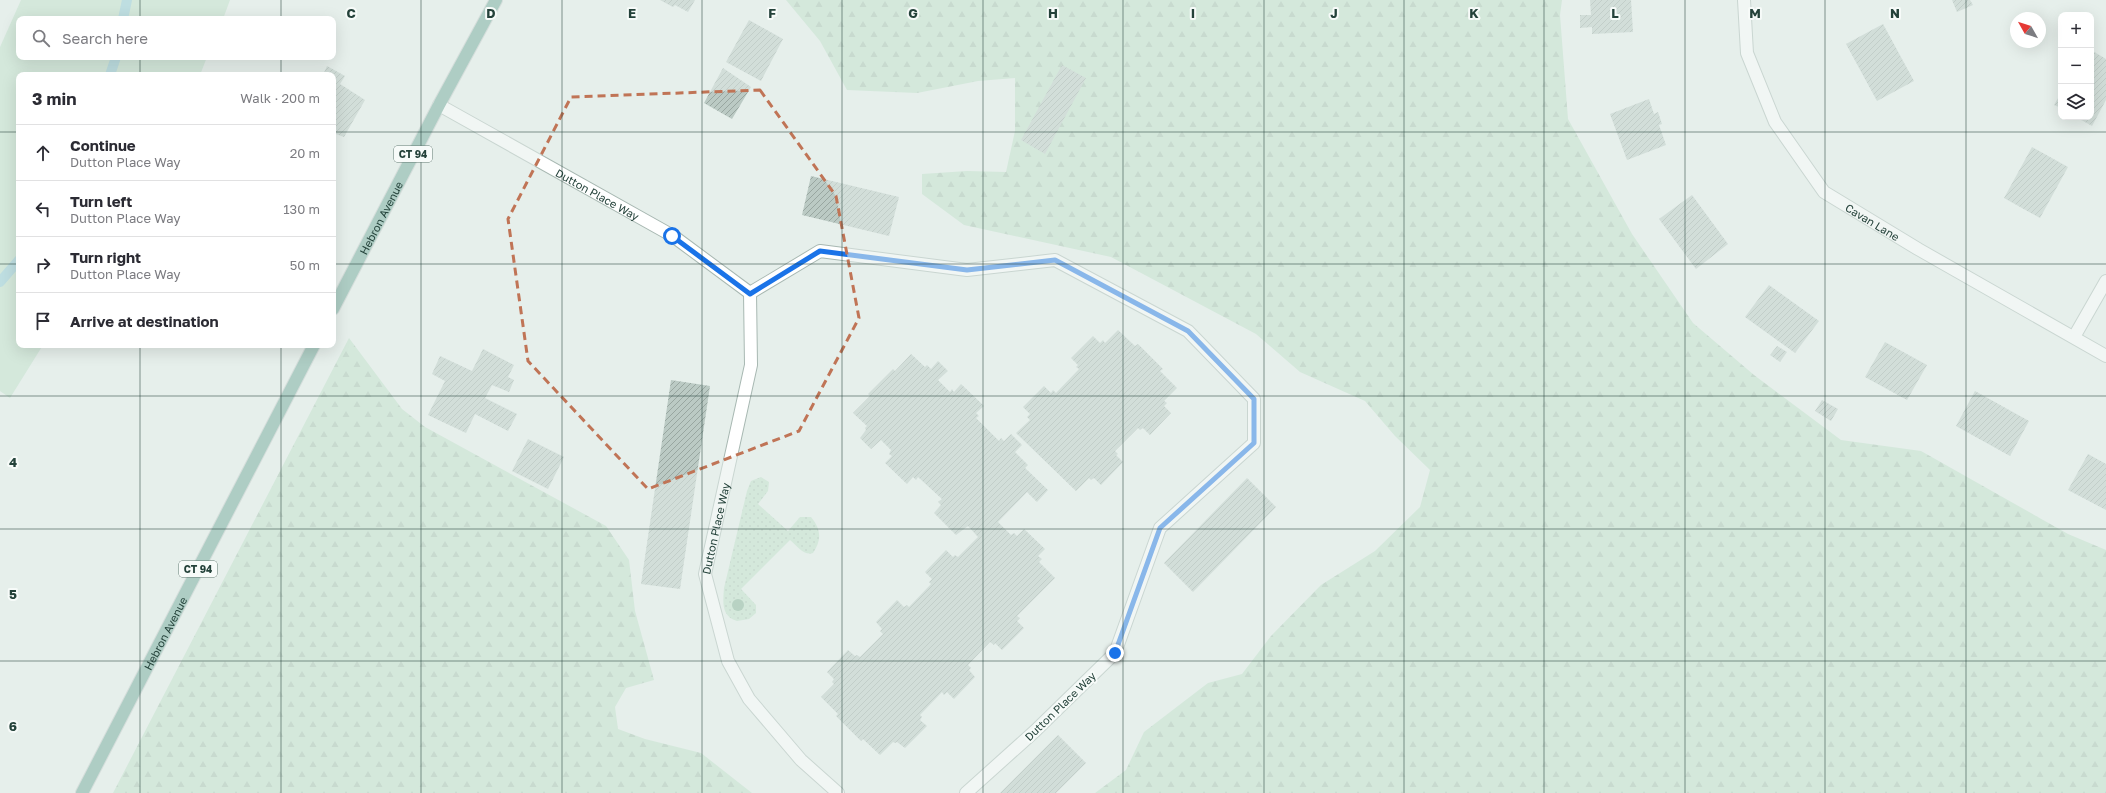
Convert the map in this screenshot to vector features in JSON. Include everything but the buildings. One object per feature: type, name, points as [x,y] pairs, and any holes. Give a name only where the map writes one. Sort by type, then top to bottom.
[{"type":"main road","name":"Hebron Avenue","points":[[336,303],[439,105],[496,0]]},
{"type":"main road","name":"Hebron Avenue","points":[[82,793],[312,348]]},
{"type":"street","name":"Cavan Lane","points":[[1744,0],[1747,53],[1774,122],[1824,192],[1918,249],[2106,356]]},
{"type":"street","name":"Dutton Place Way","points":[[439,105],[672,236],[750,294]]},
{"type":"street","name":"Dutton Place Way","points":[[750,294],[820,251],[967,270],[1055,260],[1188,331],[1254,399],[1254,443],[1160,528],[1115,653],[1035,731],[966,793]]},
{"type":"street","points":[[2074,337],[2106,281]]},
{"type":"street","name":"Dutton Place Way","points":[[750,294],[752,365],[705,574],[728,661],[749,699],[801,760],[838,793]]},
{"type":"highlighted area","points":[[760,90],[836,196],[859,318],[799,431],[648,489],[528,361],[508,219],[571,97]]},
{"type":"green space","points":[[21,0],[230,0],[224,16],[16,16],[16,60],[206,60],[201,72],[16,72],[16,348],[41,348],[10,398],[0,391],[0,47]]},
{"type":"green space","points":[[786,0],[1562,0],[1560,15],[1568,119],[1632,234],[1693,323],[1754,375],[1841,440],[1921,451],[2068,534],[2106,550],[2106,793],[1095,793],[1126,770],[1144,732],[1208,683],[1242,674],[1271,636],[1321,585],[1375,551],[1420,507],[1430,470],[1395,436],[1365,401],[1300,372],[1256,334],[1111,257],[964,225],[922,194],[922,174],[967,171],[1006,172],[1015,131],[1015,78],[978,81],[917,93],[847,90],[820,41]]},
{"type":"green space","points":[[349,338],[402,409],[425,427],[606,526],[629,560],[635,611],[654,680],[626,688],[615,707],[618,729],[645,739],[701,753],[752,793],[113,793]]},
{"type":"green space","points":[[761,477],[769,482],[768,491],[758,504],[788,531],[800,517],[811,517],[817,526],[819,539],[813,553],[810,554],[801,550],[790,540],[741,589],[756,605],[756,613],[749,619],[737,621],[728,616],[724,608],[724,588],[747,491],[751,481]]},
{"type":"waterway","points":[[124,16],[127,0]]},
{"type":"waterway","points":[[111,72],[115,60]]},
{"type":"waterway","points":[[0,282],[16,263]]},
{"type":"route","points":[[672,236],[750,294],[820,251],[967,270],[1055,260],[1188,331],[1254,399],[1254,443],[1160,528],[1115,653]]}]
